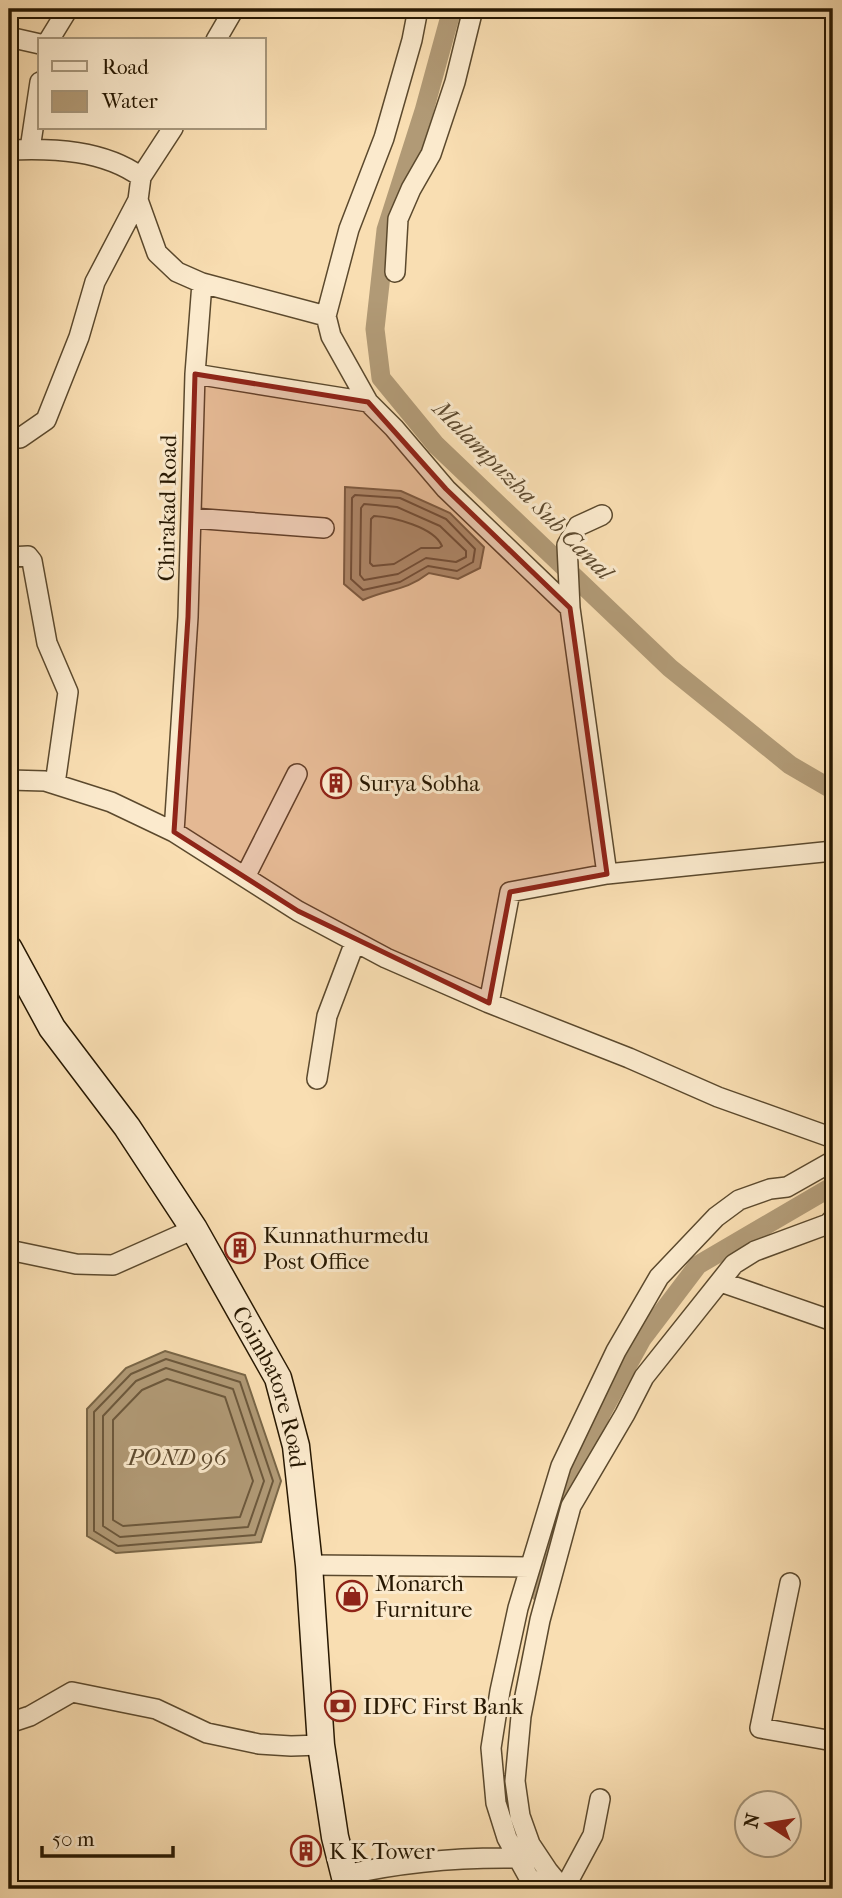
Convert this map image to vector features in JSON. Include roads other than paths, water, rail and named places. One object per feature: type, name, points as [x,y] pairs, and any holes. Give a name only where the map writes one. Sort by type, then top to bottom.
[{"type":"main road","name":"Coimbatore Road","points":[[9,949],[52,1028],[127,1127],[194,1229],[278,1378],[296,1446],[309,1565],[321,1745],[335,1837],[346,1882]]},
{"type":"street","points":[[50,38],[68,9]]},
{"type":"street","points":[[217,38],[234,9]]},
{"type":"street","points":[[418,9],[384,138],[349,229],[326,316],[331,336],[368,402],[446,489],[570,608]]},
{"type":"street","points":[[395,272],[398,219],[431,154],[455,82],[473,9]]},
{"type":"street","points":[[9,37],[38,44]]},
{"type":"street","points":[[30,149],[38,95]]},
{"type":"street","points":[[20,438],[46,420],[79,337],[95,282],[138,200],[141,177],[172,130]]},
{"type":"street","points":[[9,150],[69,152],[106,158],[128,167],[141,177]]},
{"type":"street","points":[[138,200],[157,253],[177,272],[202,283],[326,316]]},
{"type":"street","name":"Chirakad Road","points":[[174,832],[192,519],[195,374],[202,283]]},
{"type":"street","points":[[195,374],[368,402]]},
{"type":"street","points":[[602,515],[578,526],[566,545],[570,608],[607,874]]},
{"type":"street","points":[[192,519],[324,528]]},
{"type":"street","points":[[9,557],[28,556],[32,561],[47,643],[68,692],[55,784]]},
{"type":"street","points":[[245,877],[297,774]]},
{"type":"street","points":[[9,780],[45,781],[111,802],[174,832],[298,911],[355,942],[489,1003],[629,1058],[718,1097],[833,1138]]},
{"type":"street","points":[[489,1003],[510,892],[607,874],[833,851]]},
{"type":"street","points":[[317,1079],[327,1016],[355,942]]},
{"type":"street","points":[[539,1889],[507,1838],[496,1802],[491,1748],[518,1608],[561,1466],[616,1351],[659,1277],[716,1217],[739,1200],[770,1189],[787,1187],[833,1161]]},
{"type":"street","points":[[600,1799],[593,1835],[564,1889],[530,1844],[520,1816],[515,1781],[522,1716],[540,1620],[571,1506],[644,1377],[734,1264],[755,1251],[828,1224],[833,1219]]},
{"type":"street","points":[[9,1250],[76,1264],[113,1265],[194,1229]]},
{"type":"street","points":[[721,1282],[833,1321]]},
{"type":"street","points":[[309,1565],[530,1567]]},
{"type":"street","points":[[790,1583],[760,1728],[833,1741]]},
{"type":"street","points":[[9,1723],[30,1716],[72,1692],[156,1709],[207,1733],[259,1744],[321,1745]]},
{"type":"street","points":[[346,1882],[385,1866],[426,1860],[518,1858]]},
{"type":"water","points":[[345,487],[401,491],[450,513],[484,547],[480,568],[458,579],[429,573],[412,584],[363,600],[344,584]]},
{"type":"water","name":"POND 96","points":[[165,1351],[245,1375],[281,1481],[261,1542],[116,1553],[87,1536],[87,1409],[126,1368]]},
{"type":"waterway","name":"Malampuzha Sub Canal","points":[[452,9],[424,111],[386,230],[375,329],[381,378],[436,445],[670,668],[790,765],[833,790]]},
{"type":"waterway","name":"Malampuzha Sub Canal","points":[[539,1592],[559,1515],[601,1414],[642,1339],[698,1265],[833,1186]]},
{"type":"place","name":"Surya Sobha","points":[[336,783]]},
{"type":"place","name":"Kunnathurmedu Post Office","points":[[240,1248]]},
{"type":"place","name":"Monarch Furniture","points":[[352,1596]]},
{"type":"place","name":"IDFC First Bank","points":[[340,1706]]},
{"type":"place","name":"K K Tower","points":[[306,1851]]}]
